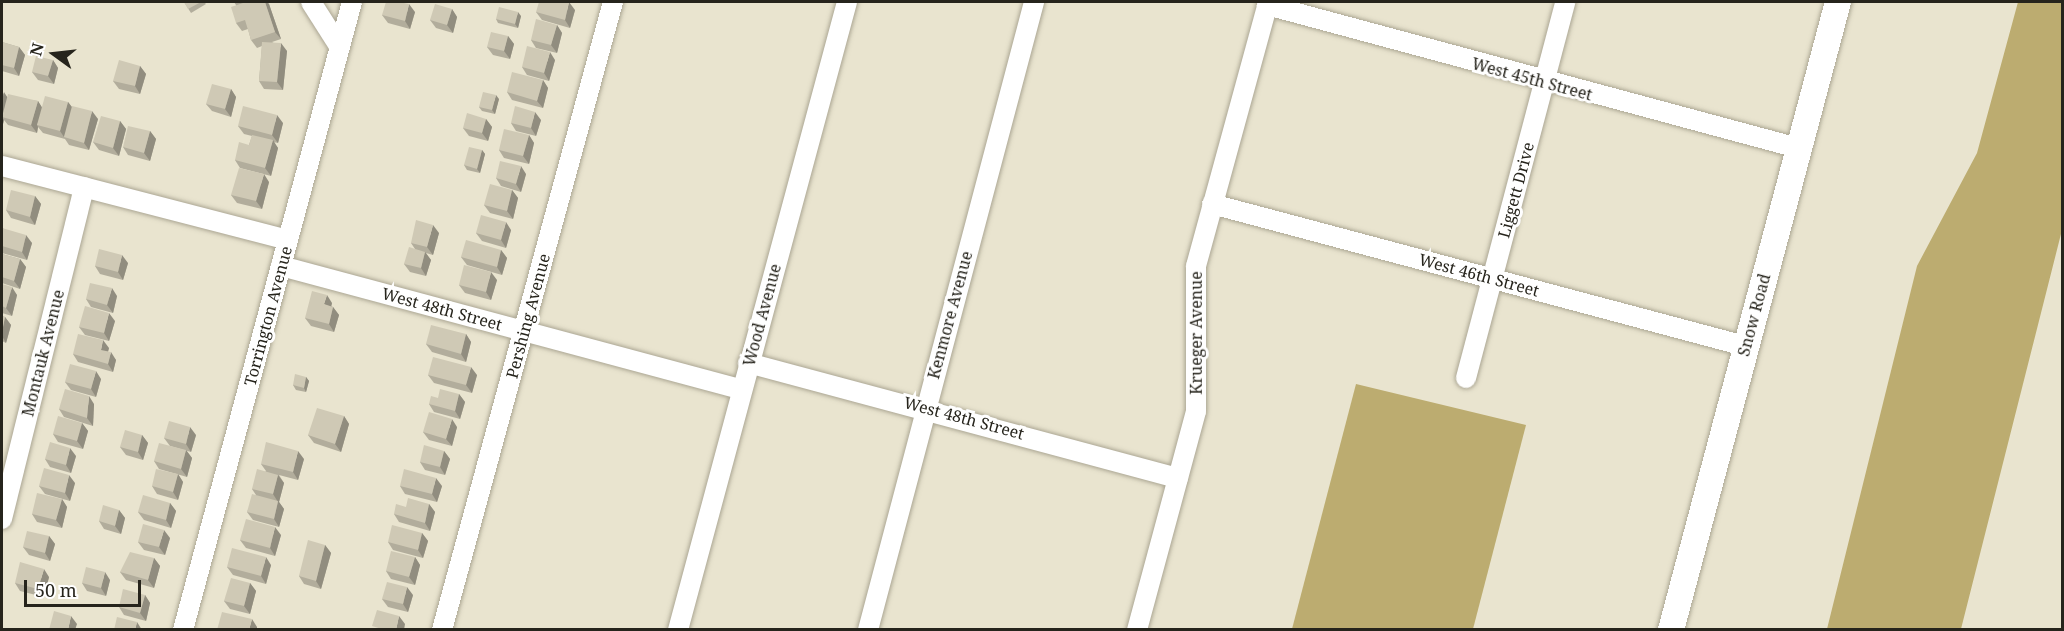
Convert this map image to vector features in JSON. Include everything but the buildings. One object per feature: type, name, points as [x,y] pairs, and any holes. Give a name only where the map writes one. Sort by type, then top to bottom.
[{"type":"main road","name":"Snow Road","points":[[1671,630],[1838,2]]},
{"type":"street","points":[[311,2],[339,46]]},
{"type":"street","name":"Torrington Avenue","points":[[183,630],[351,2]]},
{"type":"street","name":"Pershing Avenue","points":[[442,630],[613,2]]},
{"type":"street","name":"Wood Avenue","points":[[678,630],[847,2]]},
{"type":"street","name":"Kenmore Avenue","points":[[868,630],[1034,2]]},
{"type":"street","name":"Liggett Drive","points":[[1466,378],[1565,2]]},
{"type":"street","name":"West 45th Street","points":[[1267,3],[1545,83],[1798,148]]},
{"type":"street","name":"Krueger Avenue","points":[[1137,630],[1196,411],[1196,266],[1267,3]]},
{"type":"street","points":[[2,166],[288,240]]},
{"type":"street","name":"Montauk Avenue","points":[[2,519],[84,187]]},
{"type":"street","name":"West 46th Street","points":[[1212,204],[1745,346]]},
{"type":"street","name":"West 48th Street","points":[[281,266],[741,389]]},
{"type":"street","name":"West 48th Street","points":[[748,363],[926,407],[1178,478]]},
{"type":"shaded area","points":[[2018,2],[2062,2],[2062,230],[1961,629],[1827,629],[1917,266],[1977,153]]},
{"type":"shaded area","points":[[1356,384],[1526,425],[1473,629],[1292,629]]}]
